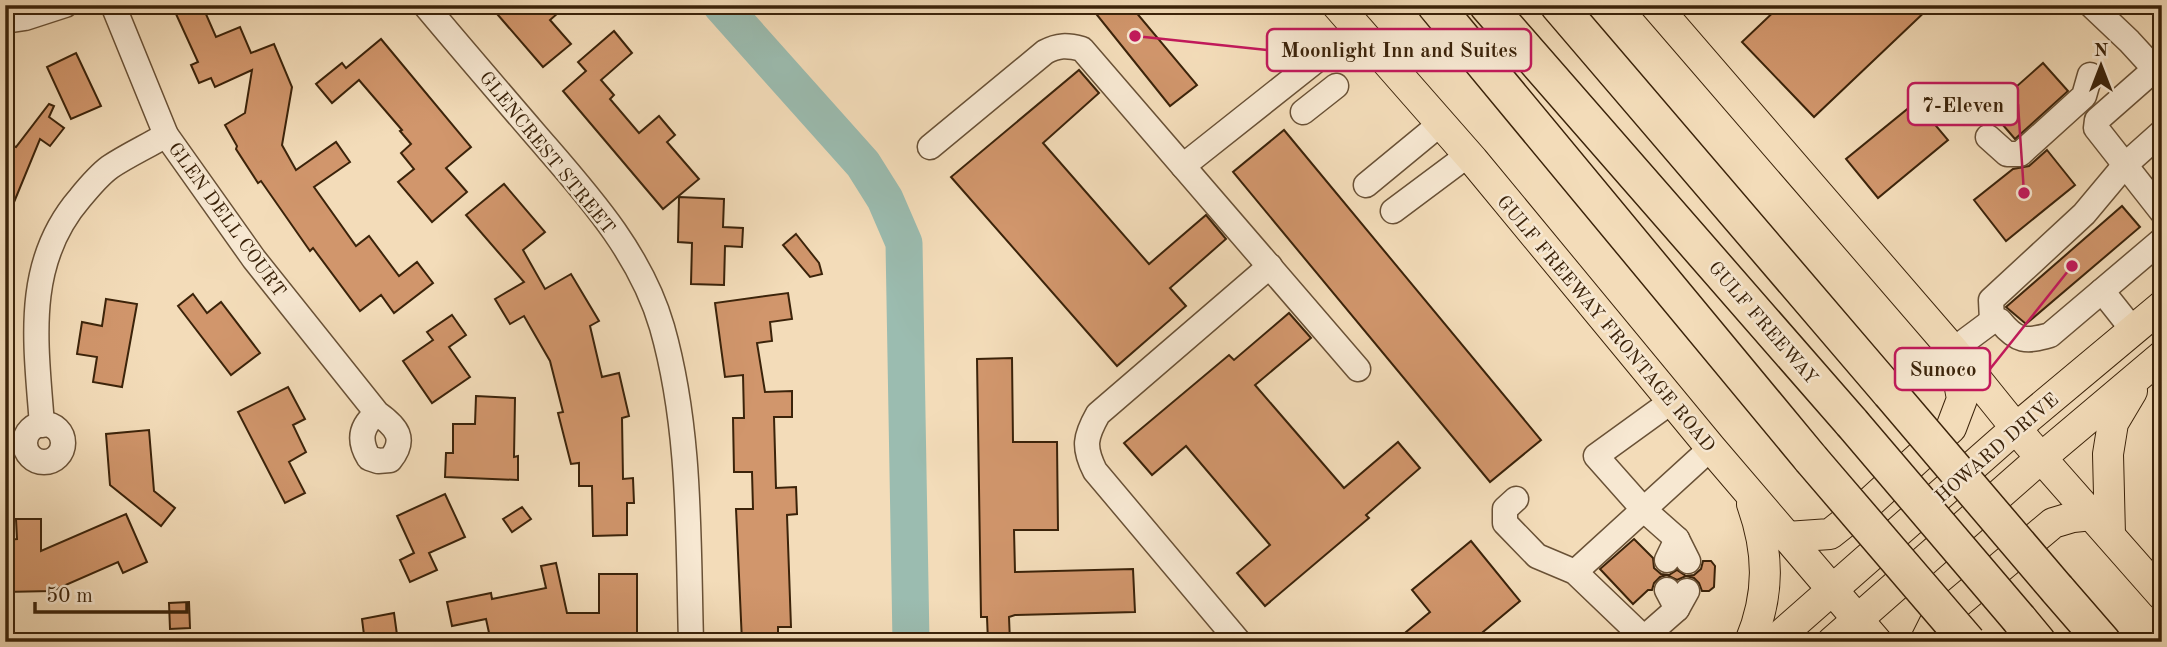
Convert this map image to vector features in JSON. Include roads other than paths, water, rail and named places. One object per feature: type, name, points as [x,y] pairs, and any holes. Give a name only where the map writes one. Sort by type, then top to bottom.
[{"type":"highway","points":[[1435,5],[1811,458],[1968,642]]},
{"type":"highway","name":"GULF FREEWAY","points":[[1487,5],[1852,423],[2029,631]]},
{"type":"highway","points":[[1558,5],[2103,642]]},
{"type":"main road","name":"GULF FREEWAY FRONTAGE ROAD","points":[[1337,5],[1468,155],[1711,448],[1877,642]]},
{"type":"main road","points":[[1655,5],[1953,351],[2041,458],[2162,595]]},
{"type":"main road","name":"HOWARD DRIVE","points":[[1773,642],[2016,428],[2162,306]]},
{"type":"main road","points":[[1787,537],[1830,534],[1868,504],[1951,428],[1962,399],[1953,351]]},
{"type":"main road","points":[[2101,525],[2113,423],[2152,364]]},
{"type":"main road","name":"HOWARD DRIVE","points":[[1832,642],[2152,364]]},
{"type":"main road","points":[[1747,490],[1762,531],[1766,566],[1757,625],[1750,642]]},
{"type":"main road","points":[[1926,642],[1935,622],[2053,523],[2074,517],[2101,525]]},
{"type":"street","points":[[5,21],[65,5]]},
{"type":"street","name":"GLEN DELL COURT","points":[[113,5],[166,135],[254,259],[377,413]]},
{"type":"street","name":"GLENCREST STREET","points":[[425,5],[599,208],[636,265],[661,325],[678,397],[686,458],[691,642]]},
{"type":"street","points":[[2091,5],[2158,73],[2097,120],[2096,128],[2162,212]]},
{"type":"street","points":[[1183,166],[1357,28]]},
{"type":"street","points":[[930,147],[1045,52],[1067,45],[1082,49],[1358,369]]},
{"type":"street","points":[[1988,137],[2007,154],[2020,154],[2084,96],[2090,75]]},
{"type":"street","points":[[1303,112],[1336,86]]},
{"type":"street","points":[[1366,185],[1440,124]]},
{"type":"street","points":[[1992,321],[1991,300],[2084,214],[2125,165],[2162,132]]},
{"type":"street","points":[[42,425],[35,332],[39,281],[53,240],[66,214],[108,168],[166,135]]},
{"type":"street","points":[[1393,211],[1468,155]]},
{"type":"street","points":[[1953,351],[1992,321],[2000,321],[2011,334],[2030,341],[2050,335],[2162,240]]},
{"type":"street","points":[[1239,642],[1095,471],[1087,455],[1087,433],[1098,414],[1270,267]]},
{"type":"street","points":[[2102,290],[2133,331]]},
{"type":"street","points":[[1672,401],[1596,456],[1643,509],[1677,553]]},
{"type":"street","points":[[1575,572],[1711,448]]},
{"type":"street","points":[[1516,499],[1505,509],[1505,523],[1537,556],[1575,572],[1646,640],[1677,597]]},
{"type":"waterway","points":[[721,5],[863,164],[885,199],[904,243],[911,642]]},
{"type":"place","name":"Moonlight Inn and Suites","points":[[1135,36]]},
{"type":"place","name":"7-Eleven","points":[[2024,193]]},
{"type":"place","name":"Sunoco","points":[[2072,266]]}]
